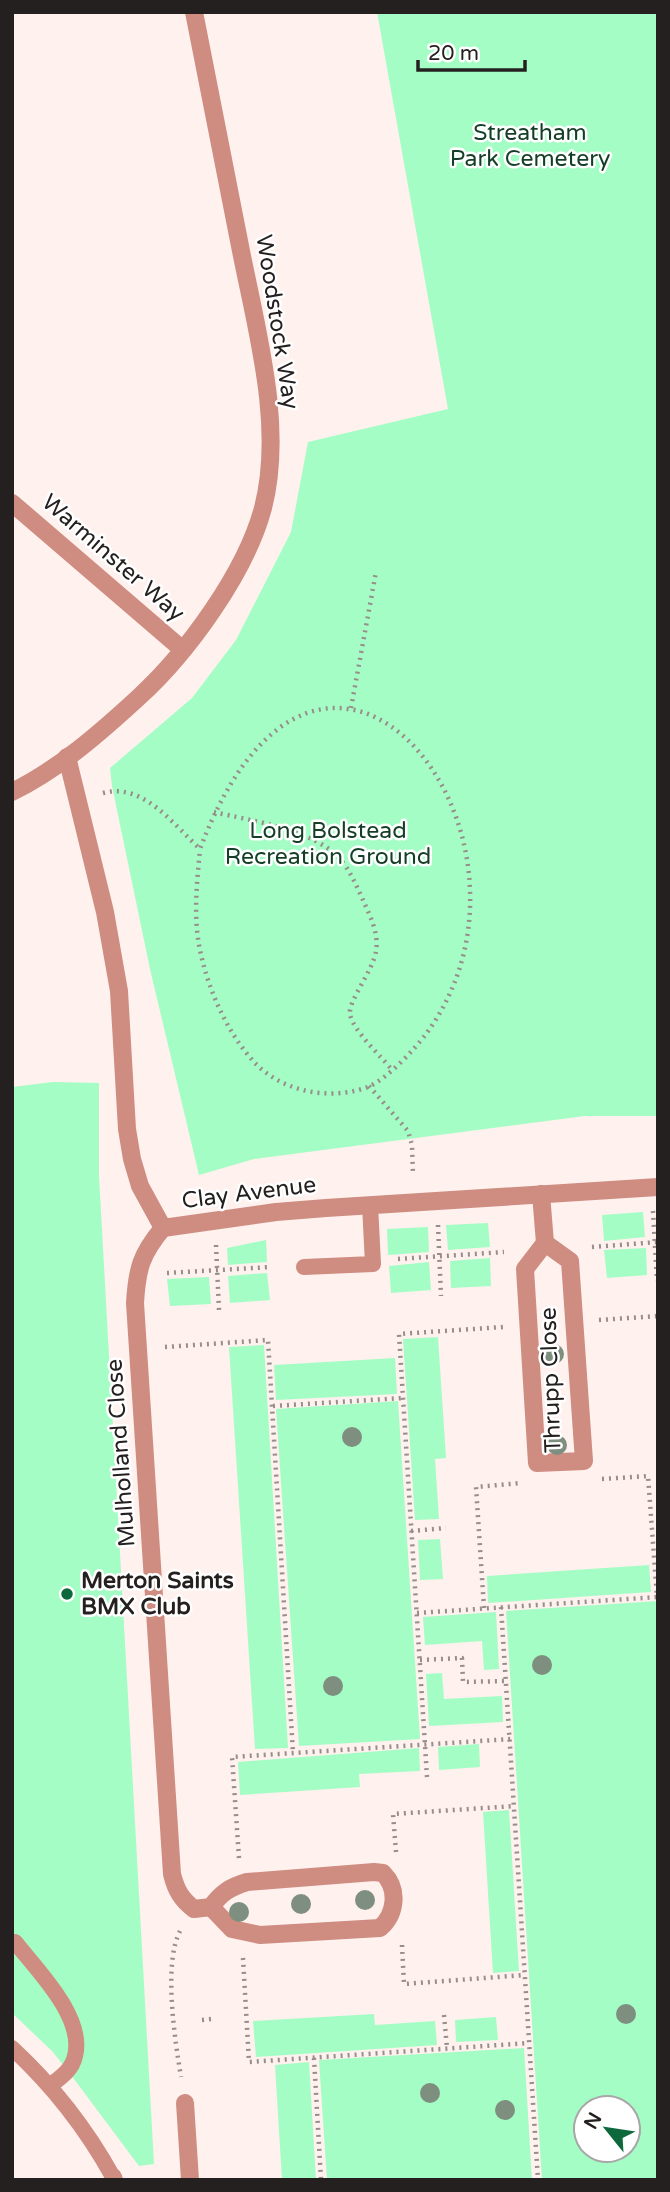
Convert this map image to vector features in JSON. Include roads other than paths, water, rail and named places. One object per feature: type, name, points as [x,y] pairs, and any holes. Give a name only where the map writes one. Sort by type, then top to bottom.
[{"type":"street","name":"Woodstock Way","points":[[12,792],[93,737],[158,679],[183,650],[232,580],[250,545],[263,507],[270,435],[264,365],[194,12]]},
{"type":"street","name":"Warminster Way","points":[[12,503],[183,650]]},
{"type":"street","name":"Clay Avenue","points":[[67,757],[105,912],[119,991],[127,1129],[132,1159],[140,1186],[163,1228],[276,1212],[658,1187]]},
{"type":"street","points":[[541,1194],[545,1243]]},
{"type":"street","name":"Mulholland Close","points":[[163,1228],[146,1248],[139,1265],[135,1303],[172,1874],[176,1889],[182,1900],[194,1909],[211,1907],[230,1887],[247,1882],[374,1872],[383,1873],[388,1878],[393,1896],[393,1910],[389,1921],[380,1928],[366,1929],[260,1935],[245,1933],[232,1929],[211,1907]]},
{"type":"street","name":"Thrupp Close","points":[[545,1243],[570,1261],[584,1461],[537,1463],[525,1269],[545,1243]]},
{"type":"street","points":[[184,2103],[190,2180]]},
{"type":"lane","points":[[304,1267],[373,1264],[370,1205]]},
{"type":"lane","points":[[15,1942],[57,1994],[73,2025],[75,2056],[68,2071],[51,2085]]},
{"type":"lane","points":[[12,2048],[51,2085],[97,2148],[113,2178]]},
{"type":"place","name":"Merton Saints BMX Club","points":[[67,1594]]},
{"type":"park label","name":"Streatham Park Cemetery","points":[[530,146]]},
{"type":"park label","name":"Long Bolstead Recreation Ground","points":[[328,844]]}]
